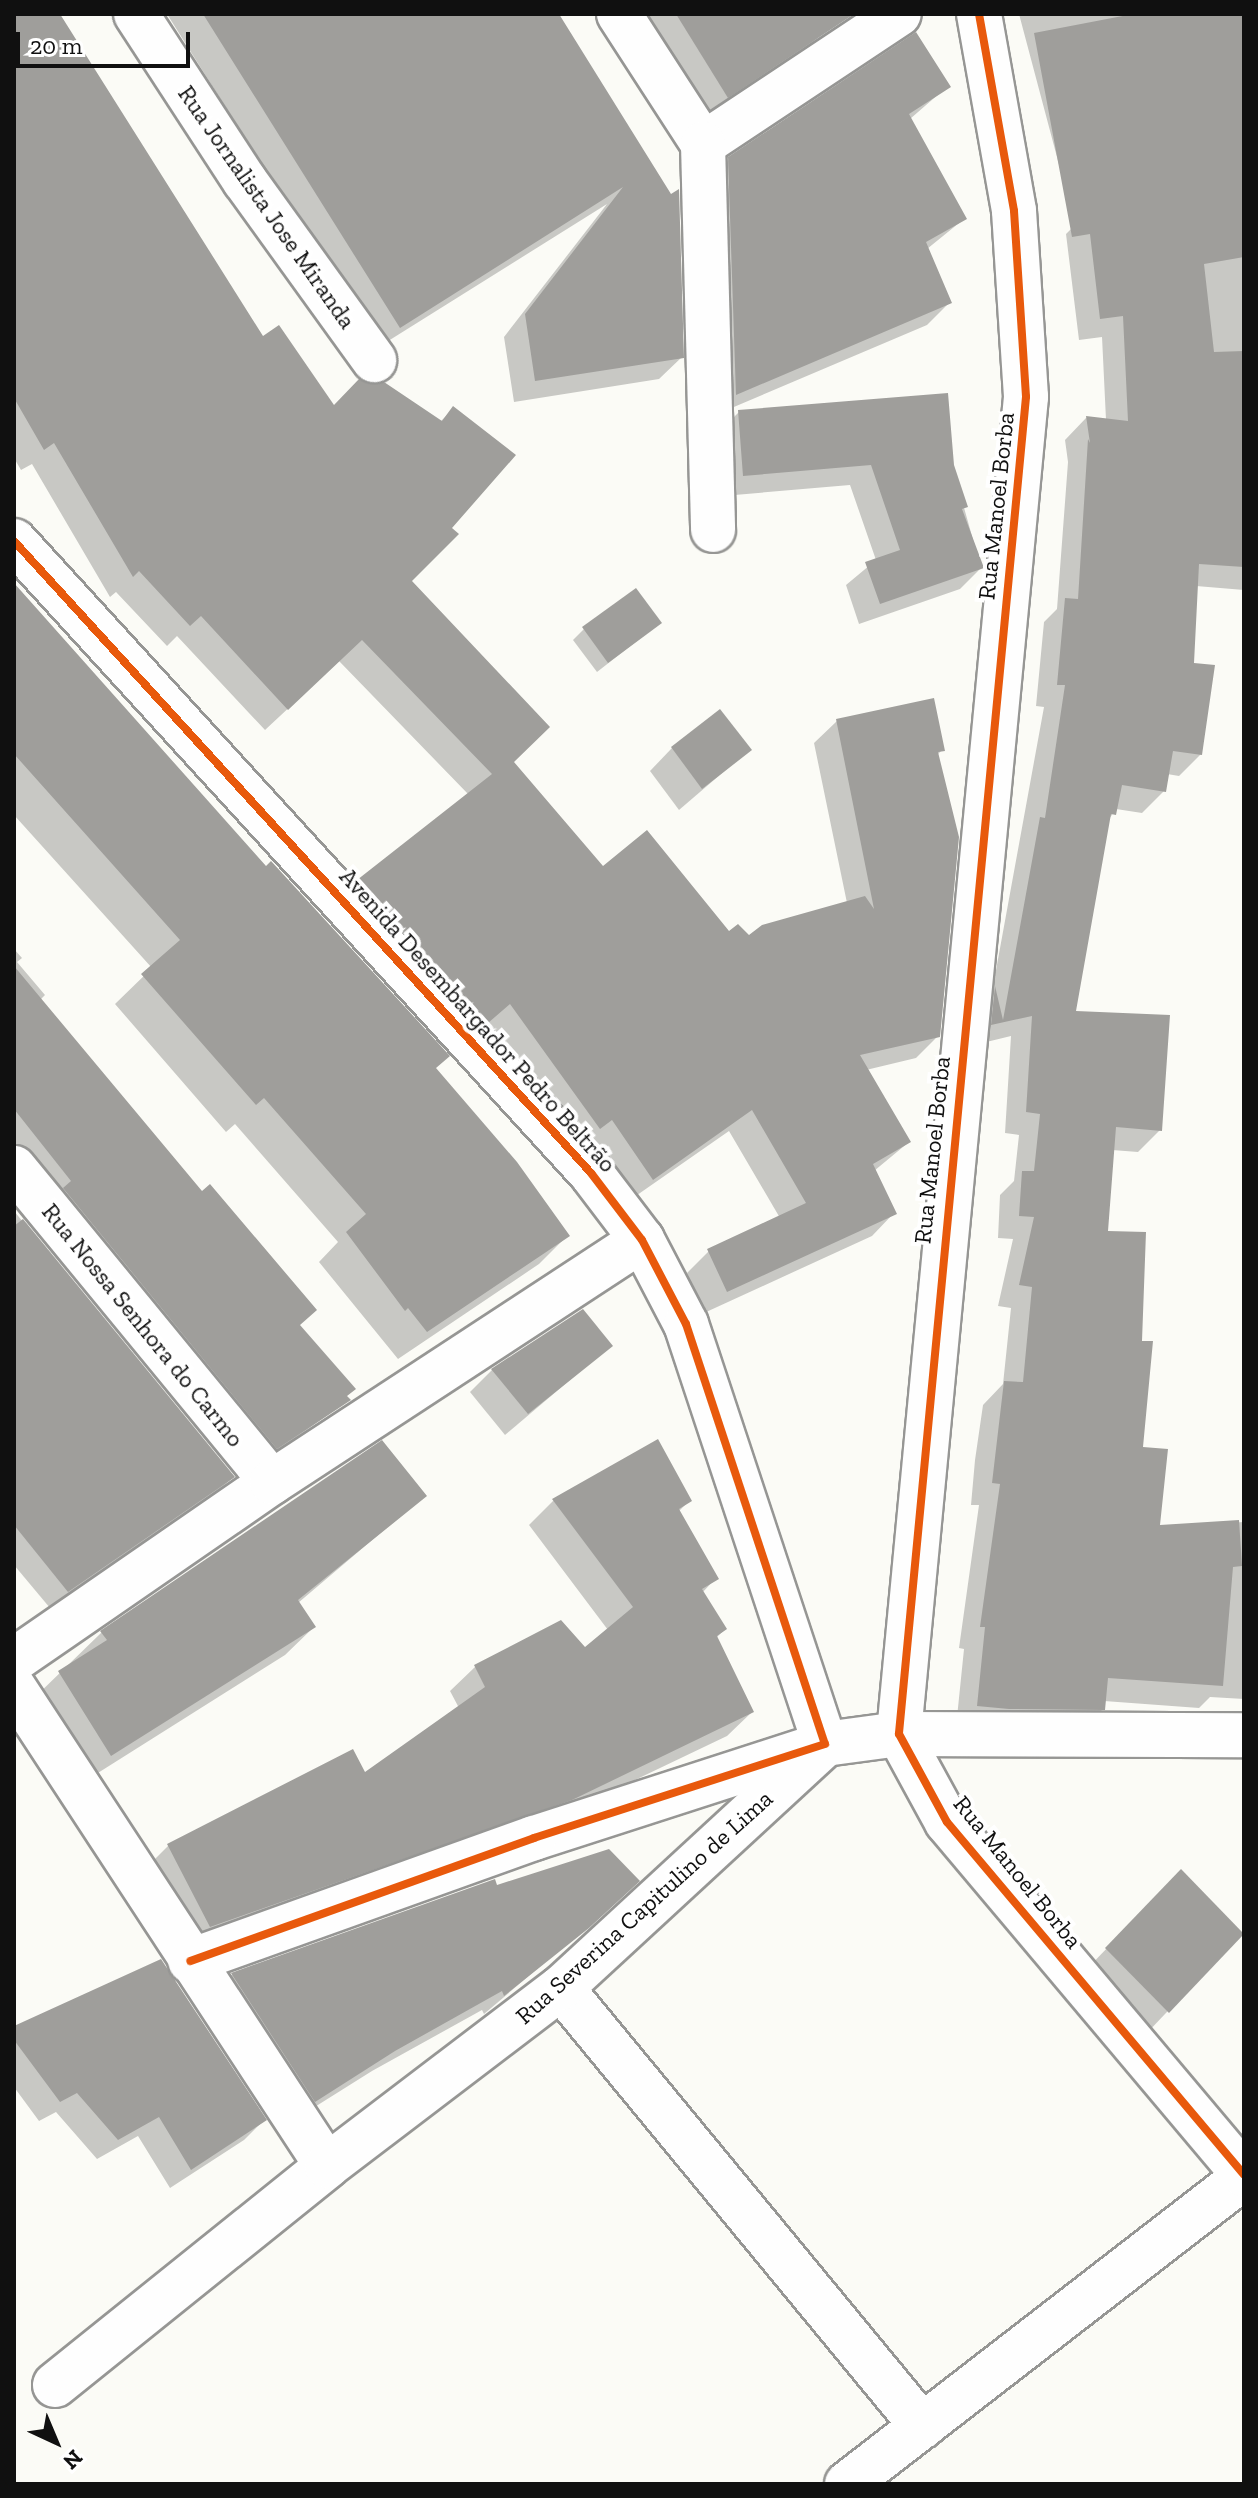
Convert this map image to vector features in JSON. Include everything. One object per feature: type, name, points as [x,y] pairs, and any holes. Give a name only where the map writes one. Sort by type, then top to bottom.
[{"type":"street","name":"Rua Jornalista Jose Miranda","points":[[136,14],[245,181],[374,360]]},
{"type":"street","points":[[619,14],[703,144],[713,530]]},
{"type":"street","points":[[703,144],[899,14]]},
{"type":"street","name":"Rua Manoel Borba","points":[[979,14],[1014,211],[1026,397],[899,1734],[947,1822],[1244,2176]]},
{"type":"street","name":"Avenida Desembargador Pedro Beltrão","points":[[14,541],[591,1173],[642,1240],[686,1324],[825,1744]]},
{"type":"street","name":"Rua Nossa Senhora do Carmo","points":[[14,1168],[272,1482]]},
{"type":"street","points":[[14,1660],[272,1482],[642,1240]]},
{"type":"street","points":[[14,1688],[327,2166]]},
{"type":"street","points":[[190,1961],[534,1838],[825,1744],[899,1734],[1244,1735]]},
{"type":"street","name":"Rua Severina Capitulino de Lima","points":[[55,2385],[327,2166],[561,1988],[825,1744]]},
{"type":"street","points":[[561,1988],[922,2426]]},
{"type":"street","points":[[847,2484],[1244,2176]]},
{"type":"building","points":[[14,14],[60,14],[263,336],[279,325],[334,405],[359,379],[384,382],[442,421],[453,406],[516,455],[452,528],[459,534],[412,581],[550,727],[514,762],[603,866],[647,830],[729,931],[738,924],[749,935],[762,925],[865,896],[874,909],[836,719],[934,698],[945,751],[938,752],[959,837],[940,1037],[860,1055],[911,1142],[873,1164],[897,1214],[727,1292],[707,1249],[806,1203],[752,1110],[653,1180],[612,1120],[600,1129],[510,1004],[488,1023],[357,880],[492,774],[362,640],[288,710],[201,616],[190,626],[139,571],[133,577],[54,443],[44,450],[14,398]]},
{"type":"building","points":[[203,14],[559,14],[671,194],[679,189],[684,358],[535,381],[525,314],[623,187],[400,328]]},
{"type":"building","points":[[676,14],[854,14],[728,98]]},
{"type":"building","points":[[1133,14],[1244,14],[1244,257],[1204,264],[1214,352],[1244,351],[1244,567],[1199,564],[1194,663],[1215,665],[1202,755],[1173,751],[1166,792],[1122,785],[1116,815],[1111,814],[1076,1011],[1170,1015],[1162,1131],[1116,1127],[1108,1231],[1146,1232],[1142,1341],[1153,1341],[1143,1447],[1168,1449],[1160,1525],[1239,1520],[1242,1566],[1233,1567],[1223,1686],[1108,1678],[1105,1710],[1009,1709],[977,1706],[985,1627],[980,1627],[1000,1484],[992,1483],[1004,1381],[1023,1382],[1032,1287],[1019,1285],[1034,1217],[1019,1216],[1022,1171],[1034,1171],[1040,1114],[1026,1112],[1032,1016],[991,1025],[995,986],[1003,1020],[1040,817],[1045,818],[1065,685],[1057,685],[1065,598],[1078,599],[1088,439],[1090,443],[1086,416],[1128,421],[1123,316],[1100,319],[1090,234],[1072,237],[1034,33]]},
{"type":"building","points":[[916,32],[951,87],[909,114],[967,219],[926,242],[952,303],[736,395],[728,157]]},
{"type":"building","points":[[948,393],[954,465],[968,507],[962,509],[984,568],[880,604],[865,562],[900,550],[871,465],[743,476],[738,410]]},
{"type":"building","points":[[14,583],[266,866],[271,861],[450,1056],[436,1068],[517,1162],[570,1236],[427,1332],[408,1308],[405,1311],[346,1232],[366,1214],[264,1098],[256,1105],[141,974],[180,940],[14,754]]},
{"type":"building","points":[[636,588],[662,623],[608,663],[582,627]]},
{"type":"building","points":[[720,709],[752,750],[702,789],[671,747]]},
{"type":"building","points":[[14,966],[202,1191],[210,1184],[317,1310],[300,1325],[356,1389],[347,1396],[351,1400],[277,1449],[63,1188],[71,1181],[14,1109]]},
{"type":"building","points":[[23,1219],[235,1477],[68,1592],[14,1525],[14,1226]]},
{"type":"building","points":[[583,1309],[613,1346],[528,1414],[491,1369]]},
{"type":"building","points":[[658,1439],[692,1501],[679,1509],[719,1579],[702,1589],[727,1629],[717,1636],[754,1712],[572,1800],[210,1927],[167,1844],[353,1749],[365,1772],[485,1687],[474,1665],[561,1620],[585,1647],[633,1607],[552,1499]]},
{"type":"building","points":[[382,1440],[427,1496],[298,1600],[316,1627],[111,1756],[58,1671],[107,1640],[100,1631]]},
{"type":"building","points":[[609,1849],[640,1881],[589,1928],[504,1996],[502,1991],[395,2051],[315,2102],[231,1973],[495,1879],[497,1885]]},
{"type":"building","points":[[1181,1869],[1244,1934],[1169,2013],[1105,1948]]},
{"type":"building","points":[[161,1959],[267,2120],[191,2170],[159,2117],[118,2140],[77,2093],[60,2102],[14,2040],[14,2026]]},
{"type":"cycle path","points":[[979,14],[1014,211],[1026,397],[899,1734],[947,1822],[1244,2175]]},
{"type":"cycle path","points":[[14,541],[591,1173],[642,1240],[686,1324],[825,1744],[534,1838],[190,1961]]}]
